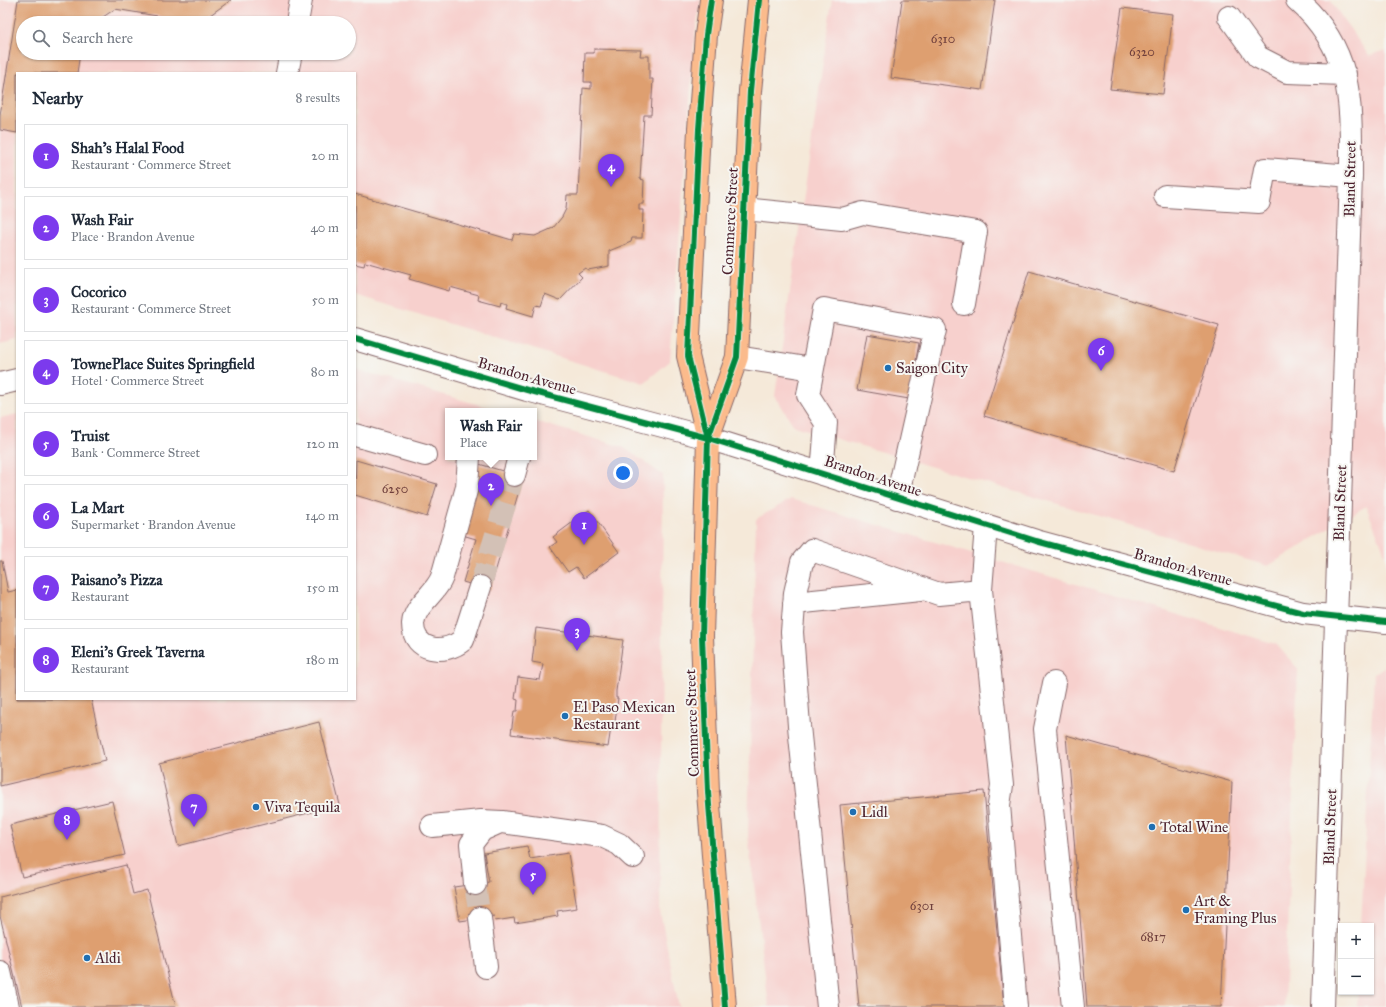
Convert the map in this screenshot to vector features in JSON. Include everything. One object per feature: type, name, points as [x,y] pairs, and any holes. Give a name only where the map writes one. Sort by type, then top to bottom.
[{"type":"main road","name":"Commerce Street","points":[[711,0],[706,35],[698,129],[688,356],[708,438],[702,644],[708,792],[725,1007]]},
{"type":"main road","name":"Commerce Street","points":[[708,438],[737,357],[750,91],[758,0]]},
{"type":"street","points":[[298,16],[301,0]]},
{"type":"street","name":"Bland Street","points":[[1303,5],[1321,24],[1334,44],[1345,74],[1351,111],[1351,176],[1323,1007]]},
{"type":"street","points":[[1229,17],[1258,57],[1287,72],[1345,74]]},
{"type":"street","points":[[287,72],[290,60]]},
{"type":"street","points":[[1165,196],[1259,202],[1265,168],[1351,176]]},
{"type":"street","points":[[744,209],[842,219],[863,212],[976,232],[964,304]]},
{"type":"street","points":[[822,474],[826,423],[808,395],[824,309],[934,330],[897,498]]},
{"type":"street","name":"Brandon Avenue","points":[[356,339],[528,390],[708,438],[986,526],[1296,611],[1337,618],[1386,622]]},
{"type":"street","points":[[737,357],[812,369]]},
{"type":"street","points":[[0,384],[16,380]]},
{"type":"street","points":[[356,434],[425,455]]},
{"type":"street","points":[[469,460],[467,487],[442,577],[438,586],[415,615],[413,624],[418,641],[426,647],[438,650],[450,648],[463,640],[480,587]]},
{"type":"street","points":[[986,526],[981,590],[1002,785],[999,805],[1016,1007]]},
{"type":"street","points":[[828,1007],[799,726],[792,632],[794,603],[802,562],[812,550],[939,594],[981,590]]},
{"type":"street","points":[[794,603],[926,590]]},
{"type":"street","points":[[1054,683],[1045,729],[1073,1007]]},
{"type":"street","points":[[432,826],[480,821],[502,822],[602,836],[619,844],[633,857]]},
{"type":"street","points":[[475,884],[470,852],[471,844],[482,830],[502,822]]},
{"type":"street","points":[[480,918],[486,967]]},
{"type":"street","points":[[0,972],[8,1007]]},
{"type":"shaded area","points":[[0,0],[701,0],[695,34],[670,361],[644,383],[356,295],[356,72],[16,72],[16,340],[0,344]]},
{"type":"shaded area","points":[[832,0],[1330,0],[1369,56],[1386,50],[1386,556],[1366,506],[1268,566],[794,426],[775,396]]},
{"type":"shaded area","points":[[356,369],[490,408],[445,408],[445,460],[537,460],[537,422],[623,447],[663,475],[660,912],[679,1007],[0,1007],[0,418],[16,414],[16,700],[356,700]]},
{"type":"shaded area","points":[[791,499],[1276,644],[1298,669],[1284,1007],[769,1007],[748,835],[756,519]]},
{"type":"shaded area","points":[[1386,667],[1386,1007],[1357,1007],[1358,995],[1374,995],[1374,923],[1361,923],[1374,673]]},
{"type":"building","points":[[18,0],[231,0],[209,16],[157,16],[115,9],[104,16],[16,16],[16,60],[79,60],[77,72],[16,72],[16,133],[0,130],[0,115]]},
{"type":"building","points":[[902,0],[995,0],[982,90],[891,78]]},
{"type":"building","points":[[1122,8],[1173,14],[1163,94],[1110,89]]},
{"type":"building","points":[[594,49],[641,50],[640,56],[649,56],[649,79],[653,79],[651,115],[644,115],[640,179],[644,180],[643,204],[639,204],[639,210],[643,210],[642,238],[632,238],[631,242],[609,251],[609,266],[588,270],[585,268],[578,273],[582,277],[560,300],[545,294],[541,306],[536,305],[533,316],[506,308],[507,304],[501,302],[500,306],[478,300],[479,295],[450,287],[449,291],[409,279],[411,275],[365,262],[364,266],[356,264],[356,194],[512,240],[514,234],[535,236],[553,228],[562,217],[566,209],[567,195],[578,195],[583,88],[591,89],[591,82],[584,82],[585,53],[594,53]]},
{"type":"building","points":[[1029,271],[1219,325],[1174,471],[984,416]]},
{"type":"building","points":[[867,334],[919,343],[909,399],[857,390]]},
{"type":"building","points":[[356,460],[437,484],[427,517],[356,495]]},
{"type":"building","points":[[479,464],[523,477],[490,590],[463,582],[476,539],[459,534]]},
{"type":"building","points":[[589,510],[619,552],[584,578],[576,567],[568,572],[550,547],[557,542],[553,537]]},
{"type":"building","points":[[0,561],[2,561],[8,592],[16,590],[16,700],[91,700],[105,761],[0,786]]},
{"type":"building","points":[[536,628],[623,640],[616,691],[616,698],[618,698],[615,722],[612,721],[608,747],[511,734],[514,711],[517,711],[518,700],[515,699],[518,677],[540,680],[543,664],[532,662]]},
{"type":"building","points":[[319,722],[340,805],[178,846],[159,763]]},
{"type":"building","points":[[1066,735],[1232,782],[1221,1007],[1087,1007]]},
{"type":"building","points":[[984,791],[1004,1007],[859,1007],[840,805]]},
{"type":"building","points":[[112,801],[125,855],[22,877],[10,825]]},
{"type":"building","points":[[527,846],[530,859],[568,853],[577,908],[557,911],[558,916],[515,923],[514,918],[495,921],[494,916],[460,921],[454,887],[489,882],[484,853]]},
{"type":"building","name":"Aldi","points":[[126,865],[133,894],[147,890],[176,1007],[22,1007],[0,916],[0,897]]},
{"type":"tunnel","points":[[480,587],[514,475]]},
{"type":"tunnel","points":[[475,884],[480,918]]},
{"type":"cycle path","points":[[711,0],[706,35],[699,129],[688,356],[708,438],[702,636],[708,792],[725,1007]]},
{"type":"cycle path","points":[[708,438],[737,357],[750,91],[759,0]]},
{"type":"cycle path","points":[[356,339],[527,390],[708,438],[1036,541],[1303,613],[1386,622]]},
{"type":"place","name":"TownePlace Suites Springfield","points":[[611,187]]},
{"type":"place","name":"Saigon City","points":[[888,368]]},
{"type":"place","name":"La Mart","points":[[1101,371]]},
{"type":"place","name":"Wash Fair","points":[[491,506]]},
{"type":"place","name":"Shah's Halal Food","points":[[584,545]]},
{"type":"place","name":"Cocorico","points":[[577,651]]},
{"type":"place","name":"El Paso Mexican Restaurant","points":[[565,716]]},
{"type":"place","name":"Viva Tequila","points":[[256,807]]},
{"type":"place","name":"Lidl","points":[[853,812]]},
{"type":"place","name":"Paisano's Pizza","points":[[194,827]]},
{"type":"place","name":"Total Wine","points":[[1152,827]]},
{"type":"place","name":"Eleni's Greek Taverna","points":[[67,840]]},
{"type":"place","name":"Truist","points":[[533,895]]},
{"type":"place","name":"Art & Framing Plus","points":[[1186,910]]},
{"type":"place","name":"Aldi","points":[[87,958]]}]
